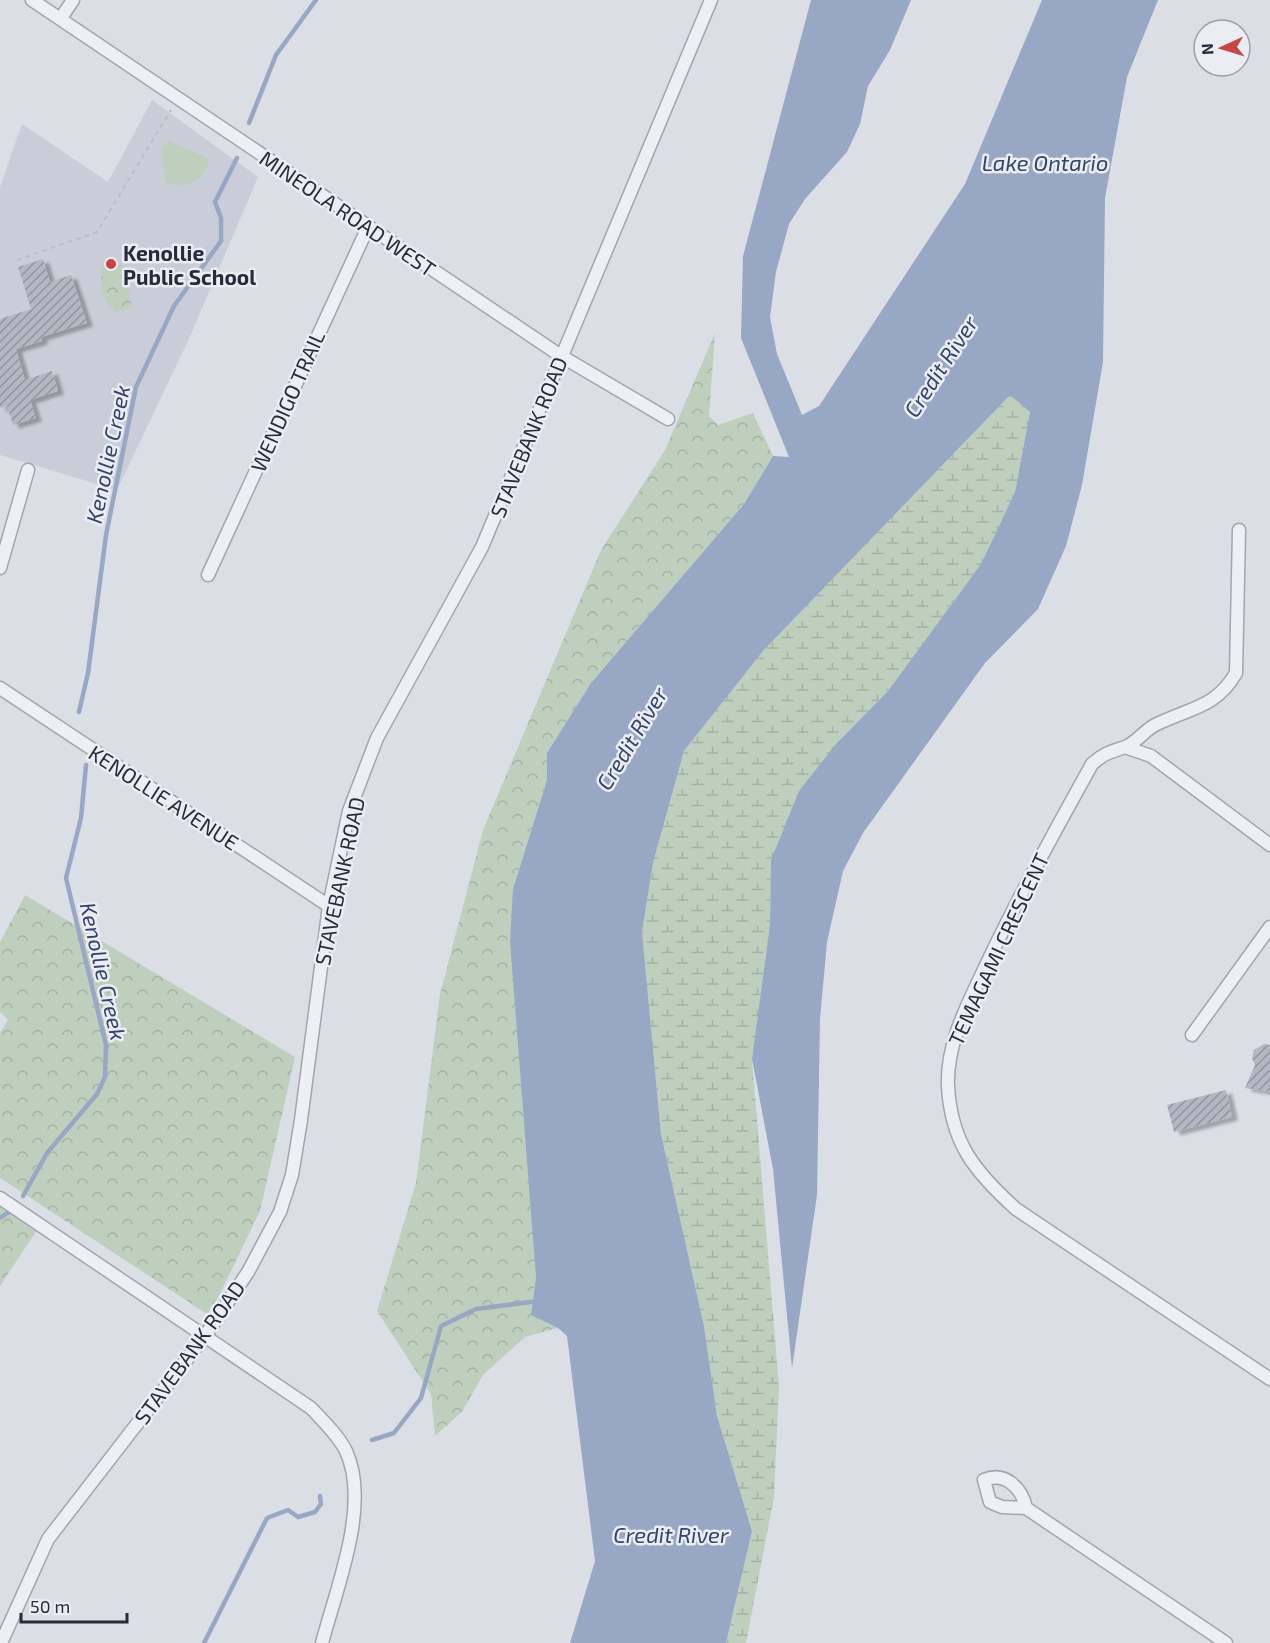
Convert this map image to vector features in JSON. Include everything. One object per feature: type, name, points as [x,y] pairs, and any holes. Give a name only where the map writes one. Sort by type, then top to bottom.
[{"type":"street","name":"MINEOLA ROAD WEST","points":[[32,0],[561,356],[668,419]]},
{"type":"street","points":[[61,18],[73,0]]},
{"type":"street","name":"STAVEBANK ROAD","points":[[1,1643],[48,1539],[205,1336],[248,1272],[280,1212],[292,1175],[302,1120],[329,906],[349,811],[377,738],[482,547],[711,0]]},
{"type":"street","name":"WENDIGO TRAIL","points":[[208,575],[368,227]]},
{"type":"street","points":[[0,568],[28,470]]},
{"type":"street","name":"TEMAGAMI CRESCENT","points":[[1239,530],[1236,673],[1229,686],[1212,702],[1154,726],[1125,747],[1104,753],[1092,764],[1034,867],[963,1015],[950,1052],[948,1085],[954,1124],[967,1157],[990,1185],[1016,1209],[1270,1379]]},
{"type":"street","name":"KENOLLIE AVENUE","points":[[0,688],[329,906]]},
{"type":"street","points":[[1125,747],[1151,756],[1270,845]]},
{"type":"street","points":[[1192,1035],[1270,927]]},
{"type":"street","points":[[0,1198],[311,1408],[346,1451],[353,1476],[355,1505],[350,1535],[322,1643]]},
{"type":"street","points":[[1026,1508],[1226,1643]]},
{"type":"path","points":[[17,260],[97,232],[171,110]]},
{"type":"shaded area","name":"Kenollie Public School","points":[[152,100],[258,177],[188,341],[117,490],[0,455],[0,187],[22,124],[108,182]]},
{"type":"green space","points":[[168,141],[210,159],[204,173],[194,182],[180,185],[165,182],[161,148]]},
{"type":"green space","points":[[117,264],[124,266],[132,308],[116,312],[104,297],[101,281],[103,267]]},
{"type":"green space","points":[[715,333],[709,416],[718,425],[753,413],[773,456],[744,504],[591,683],[547,753],[547,780],[513,889],[536,1277],[531,1314],[558,1328],[525,1337],[483,1375],[462,1412],[435,1436],[431,1394],[377,1311],[416,1183],[440,994],[483,830],[601,550],[665,450]]},
{"type":"green space","points":[[1010,394],[1030,412],[1015,492],[981,564],[888,691],[836,744],[771,860],[770,924],[752,1059],[779,1387],[774,1497],[746,1643],[726,1643],[752,1531],[717,1416],[704,1326],[661,1134],[642,932],[653,863],[684,751],[763,651]]},
{"type":"green space","points":[[25,895],[295,1057],[260,1211],[220,1294],[207,1314],[0,1178],[0,1033],[8,1020],[0,1012],[0,942]]},
{"type":"green space","points":[[0,1206],[37,1230],[0,1286]]},
{"type":"water","name":"Credit River","points":[[811,0],[911,0],[890,50],[868,86],[860,124],[847,152],[805,199],[789,224],[776,272],[770,317],[777,354],[802,415],[819,406],[965,184],[1042,0],[1158,0],[1127,77],[1105,198],[1103,362],[1082,485],[1066,546],[1038,609],[985,663],[863,833],[843,871],[827,942],[820,1019],[817,1195],[792,1368],[773,1169],[752,1059],[770,924],[771,860],[799,791],[836,744],[888,691],[981,564],[1015,492],[1030,412],[1010,395],[763,651],[684,751],[653,863],[642,932],[661,1134],[704,1326],[717,1416],[752,1531],[726,1643],[570,1643],[595,1561],[567,1336],[558,1328],[531,1315],[536,1277],[510,941],[513,889],[547,780],[547,753],[591,683],[744,504],[773,456],[789,457],[741,338],[743,256]]},
{"type":"building","points":[[43,259],[50,282],[71,275],[87,323],[41,337],[42,341],[16,349],[25,380],[52,371],[58,391],[30,400],[36,418],[13,425],[7,406],[0,408],[0,319],[31,309],[18,267]]},
{"type":"building","points":[[1264,1044],[1270,1045],[1270,1092],[1245,1088],[1255,1065],[1252,1058],[1254,1050]]},
{"type":"building","points":[[1226,1090],[1232,1117],[1174,1132],[1167,1105]]},
{"type":"waterway","name":"Kenollie Creek","points":[[249,123],[276,55],[316,0]]},
{"type":"waterway","name":"Kenollie Creek","points":[[79,712],[88,673],[106,535],[136,387],[174,306],[221,241],[221,218],[215,202],[237,158]]},
{"type":"waterway","name":"Kenollie Creek","points":[[23,1196],[47,1153],[97,1094],[105,1077],[106,1045],[66,878],[81,818],[86,765]]},
{"type":"waterway","name":"Kenollie Creek","points":[[0,1218],[12,1210]]},
{"type":"waterway","points":[[372,1440],[394,1433],[421,1398],[441,1326],[476,1309],[538,1301]]},
{"type":"waterway","points":[[204,1643],[267,1518],[288,1510],[298,1517],[315,1512],[321,1504],[320,1496]]},
{"type":"place","name":"Kenollie Public School","points":[[111,264]]},
{"type":"water label","name":"Lake Ontario","points":[[1045,162]]}]
